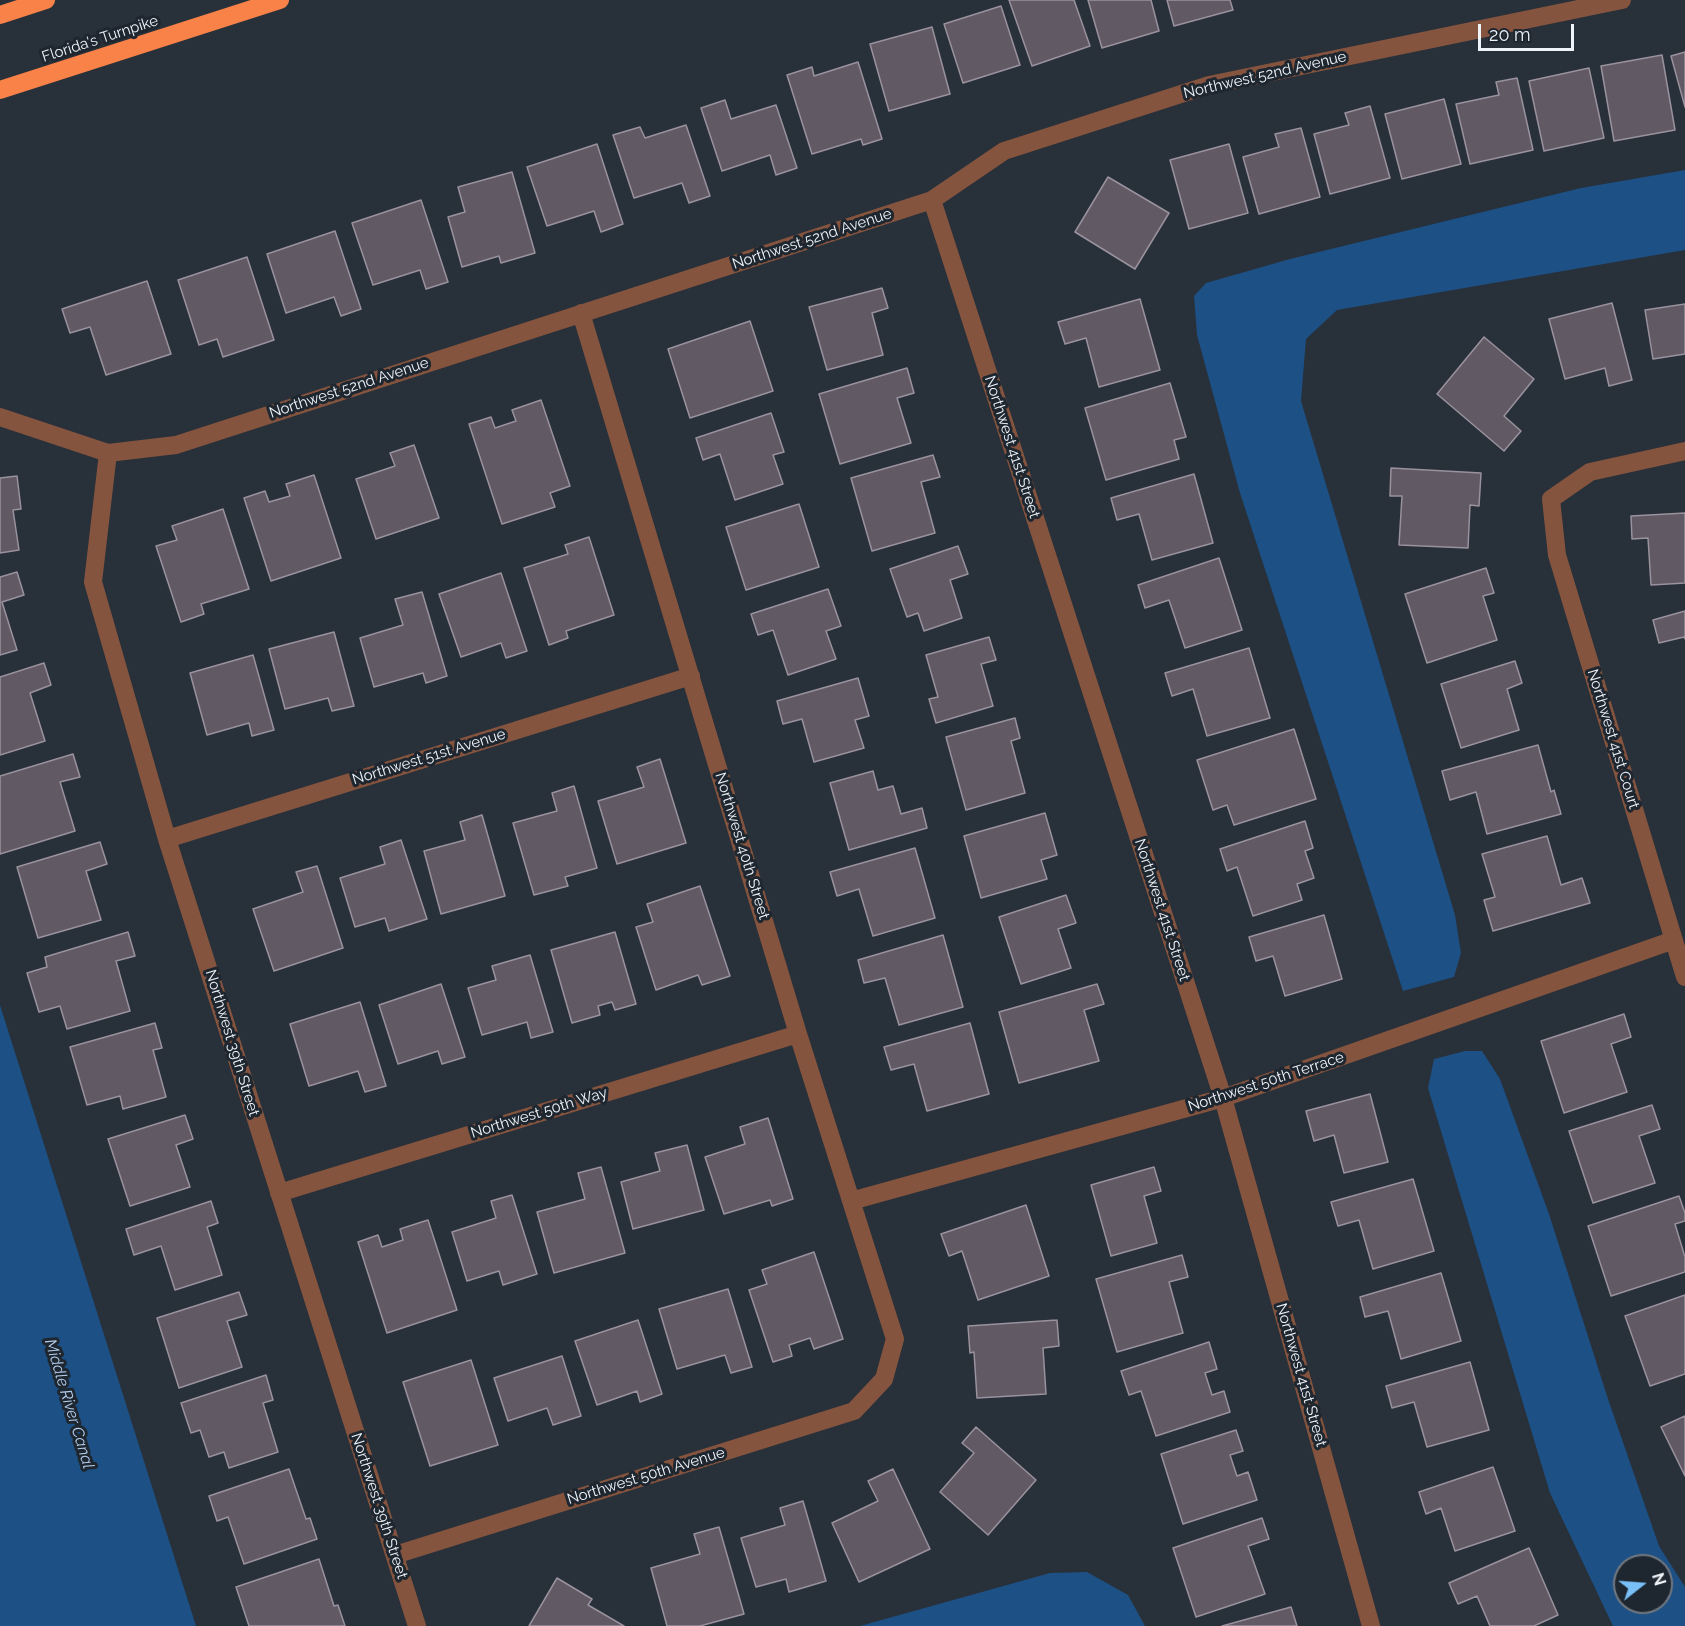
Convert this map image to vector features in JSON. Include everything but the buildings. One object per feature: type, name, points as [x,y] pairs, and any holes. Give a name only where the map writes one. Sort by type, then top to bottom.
[{"type":"highway","points":[[0,15],[46,0]]},
{"type":"highway","name":"Florida's Turnpike","points":[[0,90],[280,0]]},
{"type":"street","name":"Northwest 52nd Avenue","points":[[0,417],[108,453],[176,445],[932,200],[1004,151],[1209,85],[1622,0]]},
{"type":"street","name":"Northwest 41st Street","points":[[932,200],[1223,1098],[1371,1626]]},
{"type":"street","name":"Northwest 40th Street","points":[[581,313],[798,1034],[895,1339],[884,1379]]},
{"type":"street","name":"Northwest 41st Court","points":[[1685,451],[1590,472],[1551,499],[1557,555],[1685,977]]},
{"type":"street","name":"Northwest 39th Street","points":[[108,453],[93,582],[167,839],[417,1626]]},
{"type":"street","name":"Northwest 51st Avenue","points":[[167,839],[692,676]]},
{"type":"street","name":"Northwest 50th Terrace","points":[[851,1201],[1223,1098],[1674,940]]},
{"type":"street","name":"Northwest 50th Way","points":[[279,1193],[798,1034]]},
{"type":"street","name":"Northwest 50th Avenue","points":[[395,1555],[854,1411],[884,1379]]},
{"type":"water","points":[[1685,170],[1685,250],[1337,310],[1306,339],[1301,401],[1455,915],[1461,953],[1454,977],[1403,991],[1240,493],[1197,335],[1194,296],[1206,283],[1290,259],[1581,188]]},
{"type":"water","name":"Middle River Canal","points":[[0,1005],[196,1626],[0,1626]]},
{"type":"water","points":[[1465,1051],[1482,1051],[1500,1079],[1549,1214],[1608,1399],[1659,1546],[1664,1554],[1613,1554],[1613,1614],[1673,1614],[1673,1568],[1685,1587],[1685,1626],[1613,1626],[1550,1493],[1428,1088],[1434,1059]]},
{"type":"water","points":[[1087,1572],[1128,1595],[1145,1626],[860,1626],[1050,1573]]}]
